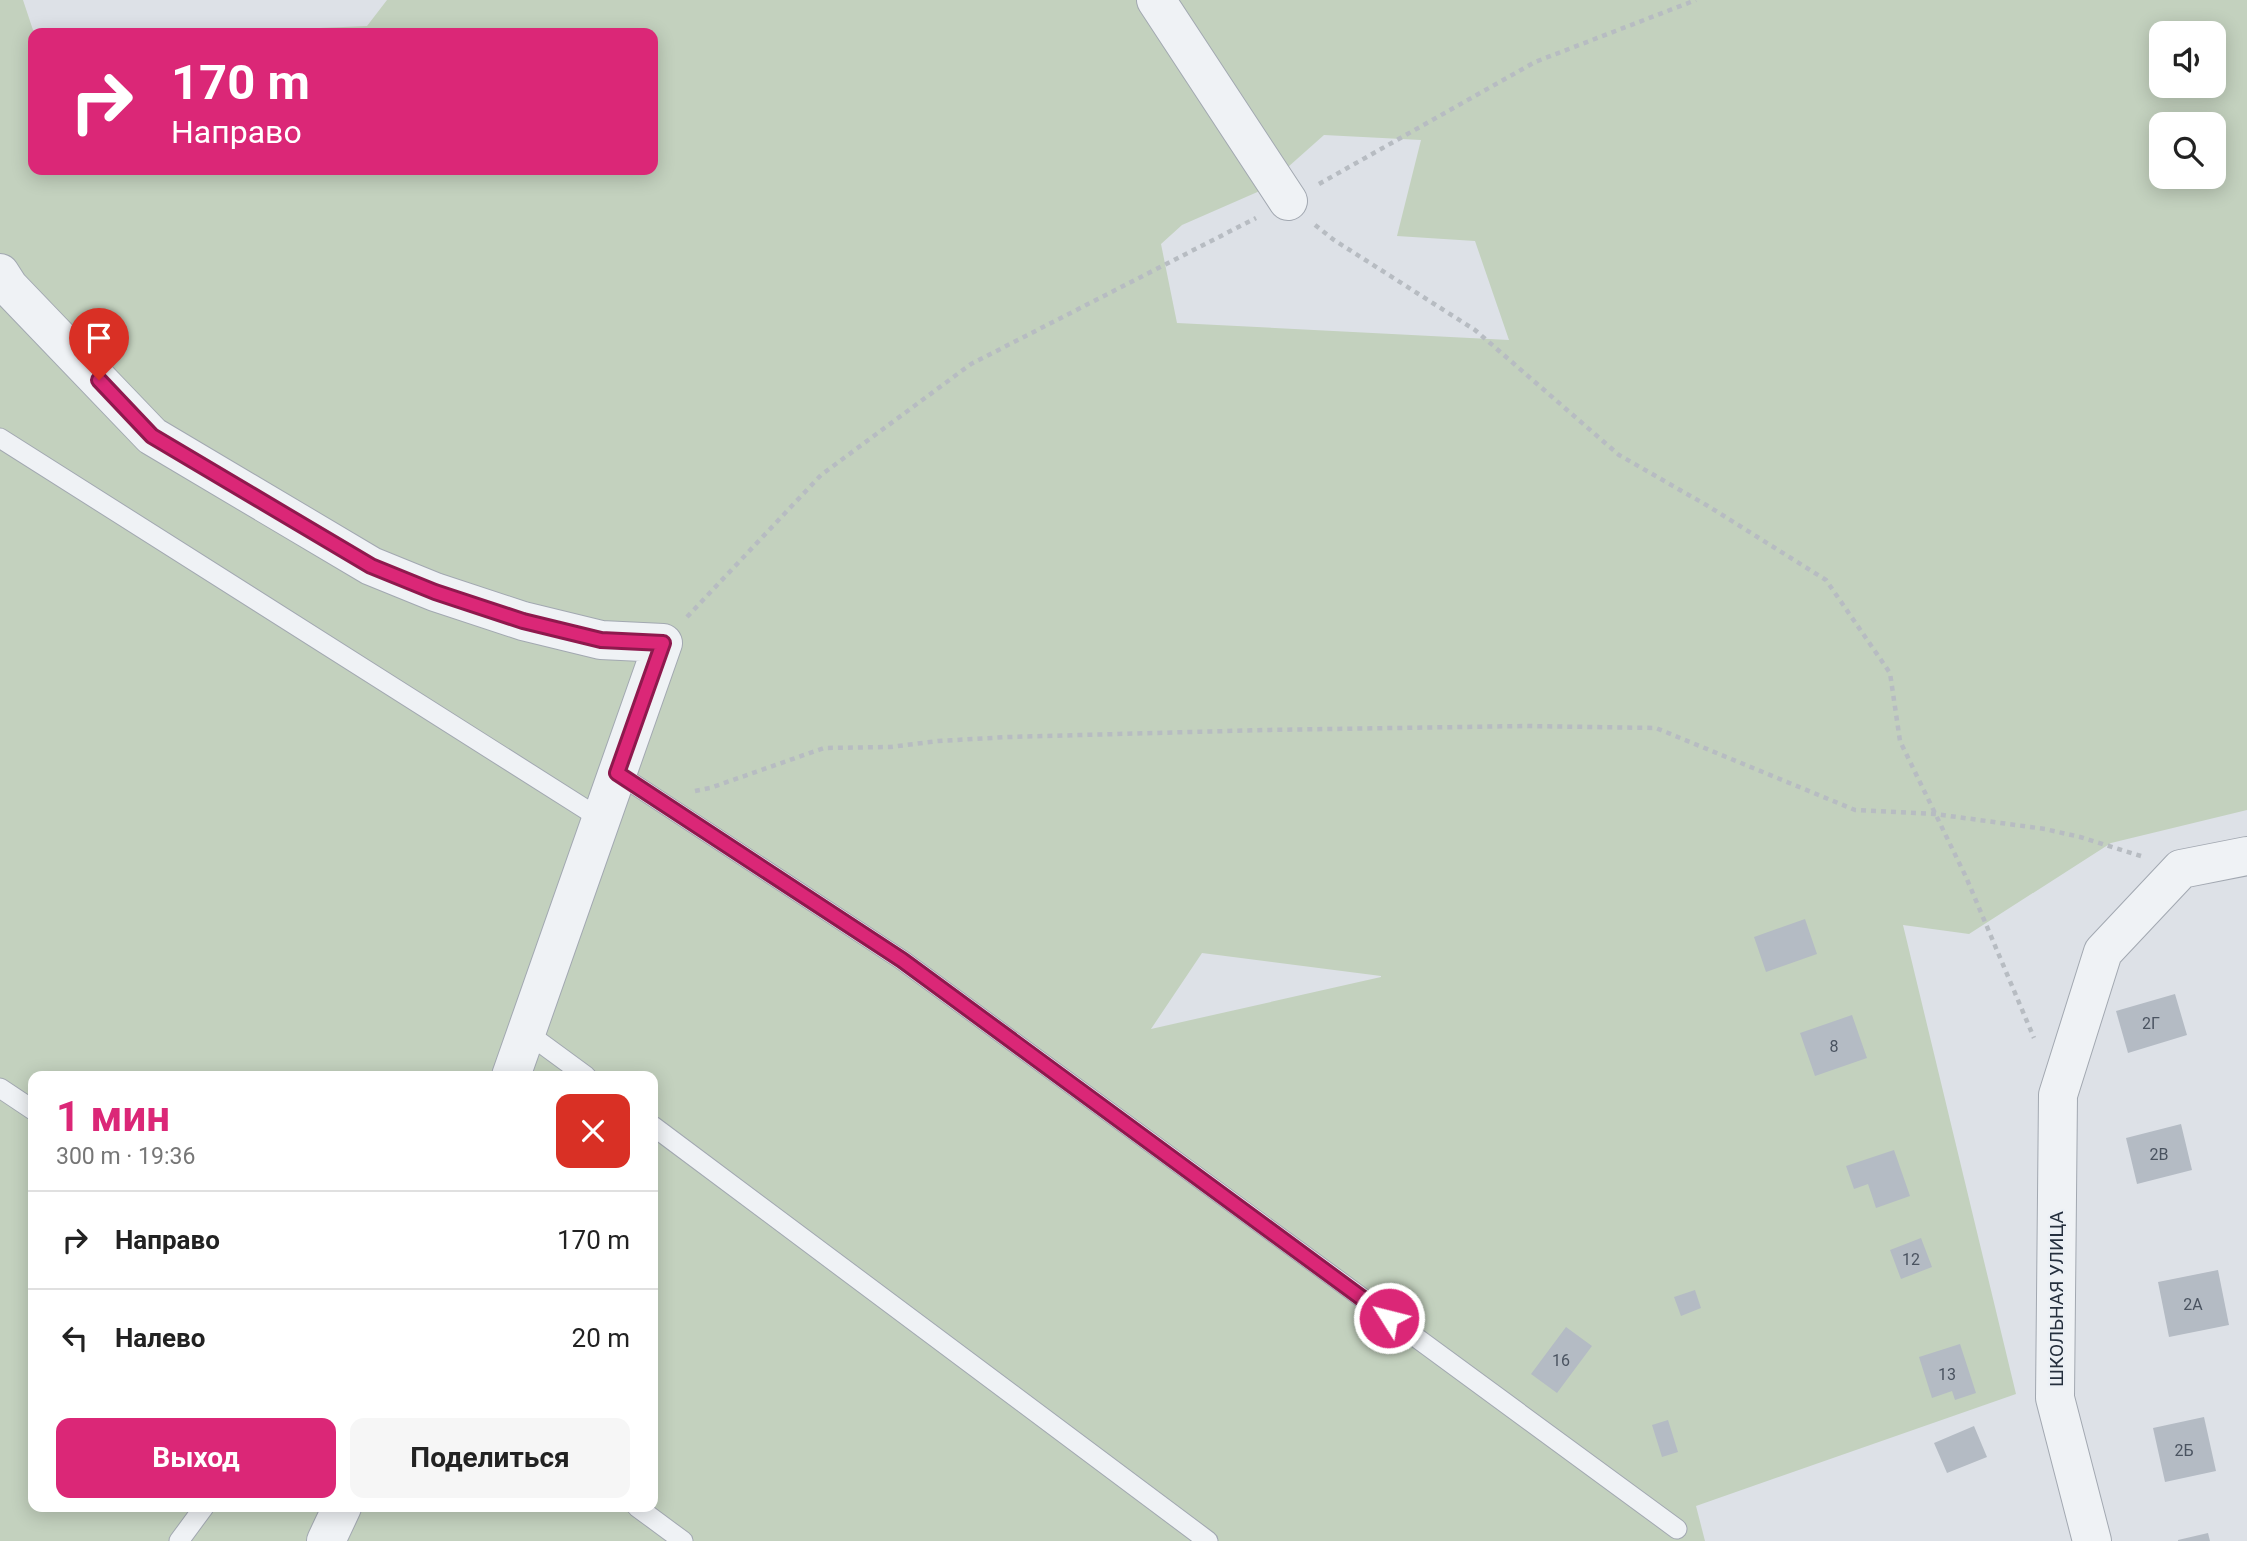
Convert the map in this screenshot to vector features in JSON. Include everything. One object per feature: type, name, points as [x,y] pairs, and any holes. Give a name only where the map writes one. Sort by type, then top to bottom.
[{"type":"street","points":[[1156,0],[1288,201]]},
{"type":"street","points":[[0,273],[9,287],[152,436],[371,566],[435,592],[523,621],[601,640],[663,643],[513,1071]]},
{"type":"street","points":[[2181,869],[2247,856]]},
{"type":"street","name":"ШКОЛЬНАЯ УЛИЦА","points":[[2092,1541],[2056,1398],[2058,1095],[2103,953],[2181,869]]},
{"type":"street","points":[[326,1541],[340,1512]]},
{"type":"lane","points":[[0,438],[601,819]]},
{"type":"lane","points":[[617,773],[902,960],[1677,1529]]},
{"type":"lane","points":[[526,1032],[579,1071]]},
{"type":"lane","points":[[0,1088],[28,1107]]},
{"type":"lane","points":[[658,1130],[1208,1541]]},
{"type":"lane","points":[[179,1541],[200,1512]]},
{"type":"lane","points":[[643,1512],[683,1541]]},
{"type":"path","points":[[663,643],[821,475],[971,364],[1288,201],[1535,62],[1696,0]]},
{"type":"path","points":[[1288,201],[1334,240],[1475,330],[1619,455],[1708,506],[1826,580],[1890,673],[1900,741],[1966,877],[2058,1095]]},
{"type":"path","points":[[685,793],[710,788],[824,748],[890,747],[1008,737],[1539,726],[1656,728],[1855,810],[1935,814],[2045,828],[2080,836],[2181,869]]},
{"type":"green space","points":[[0,0],[23,0],[32,28],[28,28],[28,175],[658,175],[658,28],[320,28],[367,26],[387,0],[2247,0],[2247,810],[2111,843],[1969,934],[1903,925],[2016,1394],[1696,1506],[1705,1541],[0,1541]],"holes":[[[1324,135],[1421,140],[1397,236],[1475,241],[1509,340],[1177,323],[1161,244],[1182,225],[1262,190]],[[1202,953],[1381,976],[1381,977],[1151,1029]]]},
{"type":"building","points":[[1805,919],[1817,954],[1766,972],[1754,937]]},
{"type":"building","points":[[2175,994],[2187,1035],[2128,1053],[2116,1011]]},
{"type":"building","points":[[1852,1015],[1867,1058],[1815,1076],[1800,1033]]},
{"type":"building","points":[[2181,1124],[2192,1170],[2137,1184],[2126,1138]]},
{"type":"building","points":[[1894,1150],[1910,1196],[1876,1208],[1868,1184],[1854,1189],[1846,1166]]},
{"type":"building","points":[[1921,1238],[1932,1267],[1901,1279],[1890,1250]]},
{"type":"building","points":[[2218,1270],[2229,1325],[2169,1337],[2158,1282]]},
{"type":"building","points":[[1695,1290],[1701,1308],[1681,1316],[1674,1297]]},
{"type":"building","points":[[1566,1327],[1592,1346],[1557,1393],[1531,1374]]},
{"type":"building","points":[[1960,1344],[1976,1393],[1955,1400],[1952,1391],[1932,1398],[1919,1357]]},
{"type":"building","points":[[2204,1417],[2216,1471],[2165,1482],[2153,1428]]},
{"type":"building","points":[[1668,1420],[1678,1452],[1662,1457],[1652,1425]]},
{"type":"building","points":[[1974,1426],[1987,1457],[1947,1473],[1934,1443]]},
{"type":"building","points":[[2208,1533],[2210,1541],[2178,1541],[2178,1540]]},
{"type":"route","points":[[99,380],[152,436],[371,566],[435,592],[523,621],[601,640],[663,643],[617,773],[902,960],[1389,1318]]}]
